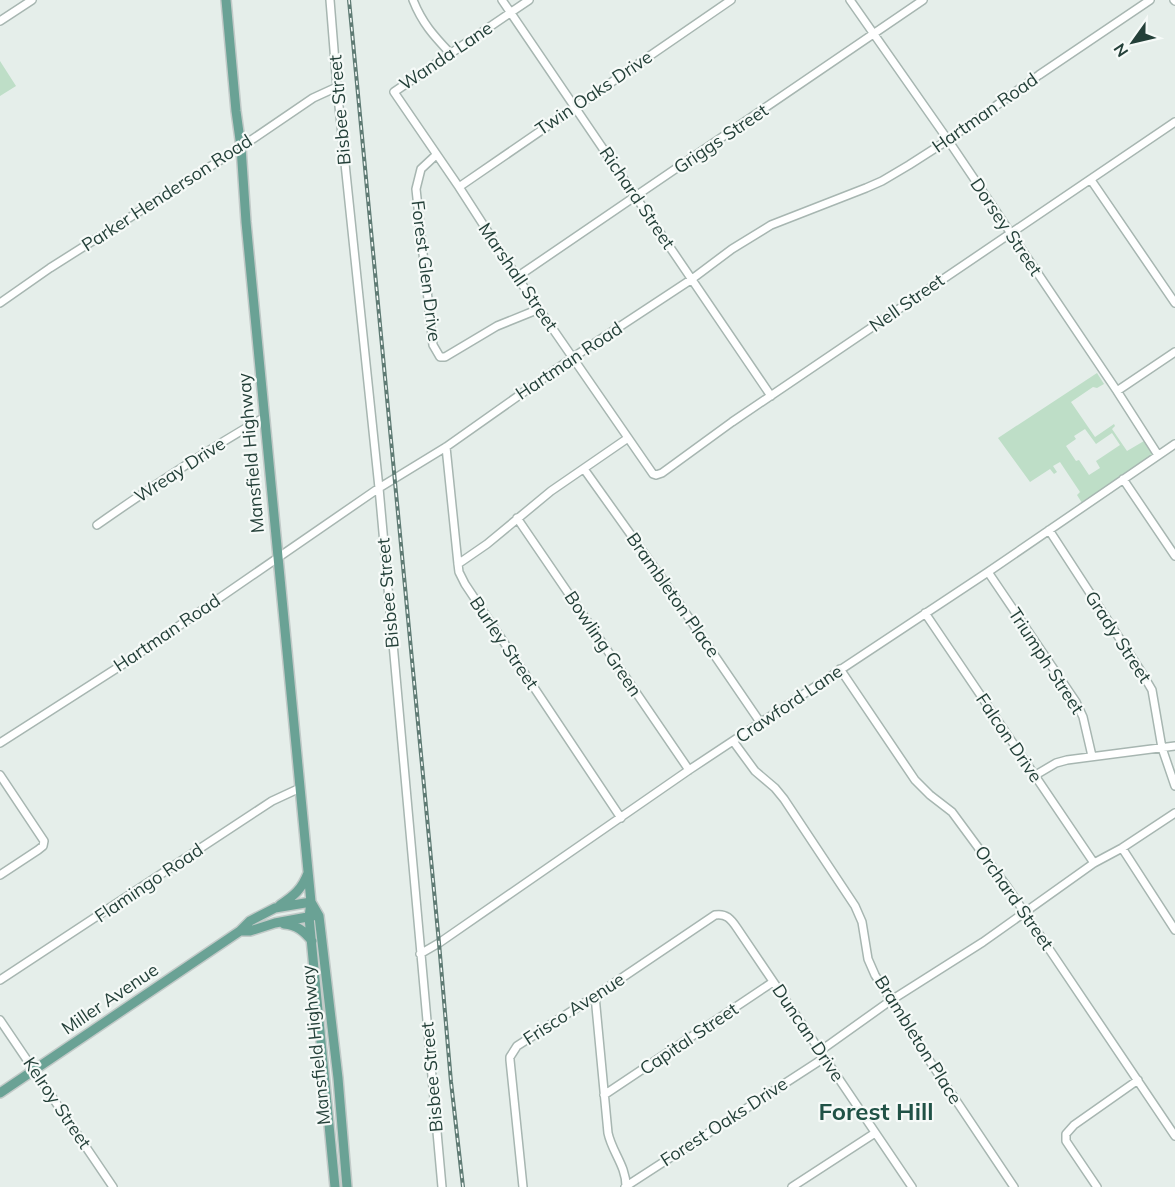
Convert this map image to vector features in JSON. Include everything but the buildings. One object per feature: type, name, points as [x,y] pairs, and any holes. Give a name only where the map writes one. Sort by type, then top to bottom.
[{"type":"main road","name":"Mansfield Highway","points":[[226,0],[311,902],[338,1078],[347,1187]]},
{"type":"main road","points":[[275,908],[297,892],[304,884],[308,871]]},
{"type":"main road","name":"Miller Avenue","points":[[0,1094],[240,932],[250,921],[275,908],[311,902]]},
{"type":"main road","name":"Mansfield Highway","points":[[314,916],[312,941],[335,1187]]},
{"type":"main road","name":"Miller Avenue","points":[[240,932],[314,916]]},
{"type":"main road","points":[[275,923],[300,928],[312,941]]},
{"type":"main road","points":[[325,1079],[338,1078]]},
{"type":"street","points":[[0,21],[32,0]]},
{"type":"street","name":"Bisbee Street","points":[[330,0],[379,488],[442,1187]]},
{"type":"street","points":[[413,0],[432,34],[450,53]]},
{"type":"street","name":"Richard Street","points":[[502,0],[771,396]]},
{"type":"street","name":"Wanda Lane","points":[[394,92],[529,0]]},
{"type":"street","name":"Twin Oaks Drive","points":[[459,187],[731,0]]},
{"type":"street","name":"Dorsey Street","points":[[850,0],[948,140],[1158,455]]},
{"type":"street","name":"Griggs Street","points":[[517,277],[924,0]]},
{"type":"street","name":"Hartman Road","points":[[0,743],[128,661],[379,488],[446,447],[572,358],[692,279],[732,249],[771,225],[882,181],[909,165],[1150,0]]},
{"type":"street","name":"Parker Henderson Road","points":[[0,303],[50,268],[241,147],[313,98],[337,87]]},
{"type":"street","name":"Marshall Street","points":[[394,92],[517,277],[645,462]]},
{"type":"street","name":"Nell Street","points":[[645,462],[653,474],[662,473],[732,422],[1175,122]]},
{"type":"street","name":"Forest Glen Drive","points":[[436,155],[421,169],[416,189],[433,345],[440,357],[445,357],[497,326],[539,309]]},
{"type":"street","points":[[1091,180],[1175,303]]},
{"type":"street","points":[[1117,391],[1175,352]]},
{"type":"street","name":"Wreay Drive","points":[[97,525],[265,417]]},
{"type":"street","points":[[458,564],[487,544],[551,491],[628,438]]},
{"type":"street","name":"Crawford Lane","points":[[420,954],[440,943],[689,770],[988,572],[1175,444]]},
{"type":"street","name":"Burley Street","points":[[446,447],[459,572],[621,818]]},
{"type":"street","name":"Brambleton Place","points":[[584,469],[760,722]]},
{"type":"street","points":[[1123,480],[1175,556]]},
{"type":"street","name":"Bowling Green","points":[[517,518],[689,770]]},
{"type":"street","name":"Grady Street","points":[[1049,531],[1152,690],[1162,748],[1175,786]]},
{"type":"street","name":"Triumph Street","points":[[988,572],[1076,702],[1083,717],[1092,756]]},
{"type":"street","name":"Falcon Drive","points":[[925,613],[1094,863]]},
{"type":"street","name":"Orchard Street","points":[[840,669],[915,780],[952,812],[983,852],[1175,1136]]},
{"type":"street","name":"Brambleton Place","points":[[733,741],[755,771],[784,799],[855,906],[862,922],[868,959],[875,975],[1014,1187]]},
{"type":"street","points":[[1034,776],[1056,763],[1092,756],[1175,746]]},
{"type":"street","points":[[0,775],[44,841],[43,846],[38,850],[0,875]]},
{"type":"street","name":"Flamingo Road","points":[[0,980],[272,801],[300,788]]},
{"type":"street","name":"Forest Oaks Drive","points":[[626,1186],[822,1054],[890,1001],[983,942],[1094,863],[1122,848],[1175,813]]},
{"type":"street","points":[[1122,848],[1175,930]]},
{"type":"street","name":"Duncan Drive","points":[[720,914],[732,921],[912,1187]]},
{"type":"street","name":"Frisco Avenue","points":[[523,1187],[510,1057],[517,1046],[715,915],[720,914]]},
{"type":"street","name":"Capital Street","points":[[604,1095],[773,982]]},
{"type":"street","points":[[595,996],[609,1141],[623,1169],[626,1186]]},
{"type":"street","name":"Kelroy Street","points":[[0,1020],[113,1187]]},
{"type":"street","points":[[1096,1187],[1066,1141],[1066,1134],[1074,1125],[1138,1080]]},
{"type":"street","points":[[792,1187],[875,1133]]},
{"type":"green space","points":[[0,61],[16,86],[0,96]]},
{"type":"green space","points":[[1097,373],[1104,384],[1097,388],[1093,387],[1071,402],[1095,437],[1114,424],[1112,429],[1127,451],[1144,441],[1153,455],[1082,503],[1077,495],[1080,492],[1060,462],[1053,466],[1057,472],[1054,474],[1050,469],[1030,482],[998,438]],"holes":[[[1085,429],[1096,444],[1112,433],[1120,445],[1096,461],[1100,468],[1089,475],[1066,446],[1076,439],[1074,436]]]},
{"type":"railway","points":[[349,0],[451,1082],[463,1187]]},
{"type":"district","name":"Forest Hill","points":[[876,1112]]}]
